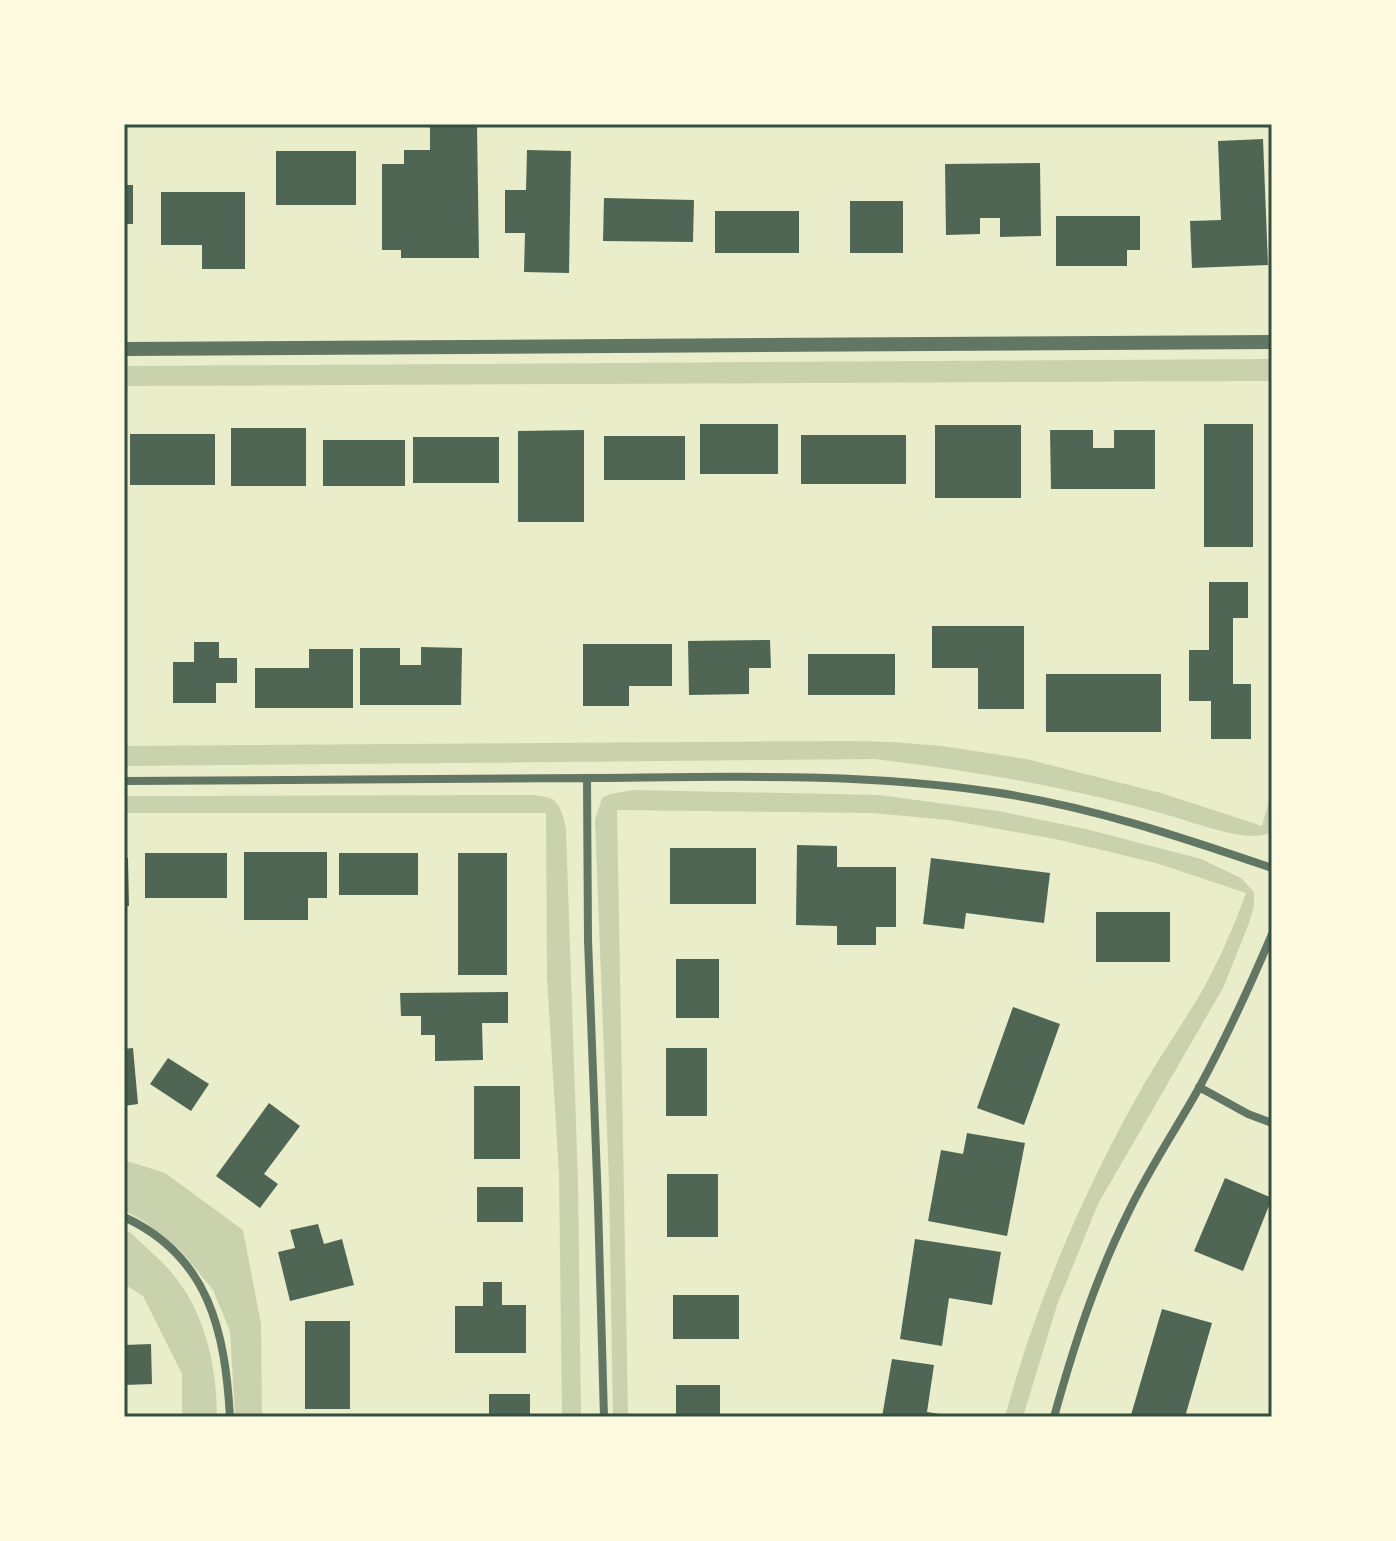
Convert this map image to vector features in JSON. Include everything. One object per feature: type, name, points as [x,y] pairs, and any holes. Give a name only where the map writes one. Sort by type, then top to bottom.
[{"type":"street","points":[[124,349],[1272,342]]},
{"type":"street","points":[[124,781],[796,777],[911,782],[994,792],[1075,807],[1150,827],[1272,868]]},
{"type":"street","points":[[587,779],[588,940],[604,1417]]},
{"type":"street","points":[[1054,1417],[1074,1344],[1105,1261],[1130,1207],[1199,1087],[1272,934]]},
{"type":"street","points":[[1199,1087],[1248,1114],[1272,1123]]},
{"type":"street","points":[[124,1217],[164,1241],[192,1271],[209,1301],[220,1334],[230,1417]]},
{"type":"green space","points":[[1272,360],[1272,381],[124,386],[124,366]]},
{"type":"green space","points":[[850,741],[942,746],[1026,759],[1161,793],[1262,826],[1272,790],[1272,831],[1252,836],[1238,834],[1061,789],[875,759],[124,766],[124,746]]},
{"type":"green space","points":[[634,790],[879,795],[998,811],[1086,829],[1201,859],[1241,878],[1254,892],[1249,923],[1223,988],[1098,1204],[1057,1305],[1023,1417],[1005,1417],[1031,1331],[1064,1247],[1121,1125],[1212,973],[1246,893],[1156,863],[1060,840],[949,820],[872,813],[617,810],[628,1417],[613,1417],[609,1182],[595,820],[602,798]]},
{"type":"green space","points":[[532,795],[555,801],[566,830],[578,1182],[581,1417],[562,1417],[559,1174],[547,977],[546,813],[124,813],[124,796]]},
{"type":"green space","points":[[124,1160],[165,1173],[243,1230],[261,1324],[262,1417],[235,1417],[230,1331],[213,1290],[181,1251],[145,1222],[124,1210]]},
{"type":"green space","points":[[124,1230],[166,1267],[193,1304],[207,1340],[215,1379],[217,1417],[182,1417],[182,1374],[143,1296],[124,1284]]},
{"type":"building","points":[[430,125],[477,125],[479,258],[401,258],[401,250],[382,250],[382,164],[404,164],[404,150],[430,150]]},
{"type":"building","points":[[1263,139],[1268,265],[1192,268],[1190,221],[1221,220],[1218,141]]},
{"type":"building","points":[[527,150],[571,151],[569,273],[524,272],[525,233],[505,233],[505,190],[526,190]]},
{"type":"building","points":[[276,151],[356,151],[356,205],[276,205]]},
{"type":"building","points":[[1040,163],[1041,236],[1000,237],[1000,218],[980,218],[980,234],[946,235],[945,164]]},
{"type":"building","points":[[124,185],[133,185],[133,224],[124,224]]},
{"type":"building","points":[[161,192],[245,192],[245,269],[202,269],[202,245],[161,245]]},
{"type":"building","points":[[604,198],[694,200],[693,242],[603,241]]},
{"type":"building","points":[[850,201],[903,201],[903,253],[850,253]]},
{"type":"building","points":[[715,211],[799,211],[799,253],[715,253]]},
{"type":"building","points":[[1056,216],[1140,216],[1140,250],[1127,250],[1127,266],[1056,266]]},
{"type":"building","points":[[700,424],[778,424],[778,474],[700,474]]},
{"type":"building","points":[[1204,424],[1253,424],[1253,547],[1204,547]]},
{"type":"building","points":[[935,425],[1021,425],[1021,498],[935,498]]},
{"type":"building","points":[[231,428],[306,428],[306,486],[231,486]]},
{"type":"building","points":[[584,430],[584,522],[518,522],[518,431]]},
{"type":"building","points":[[1050,430],[1093,430],[1093,448],[1114,448],[1114,430],[1155,430],[1155,489],[1051,489]]},
{"type":"building","points":[[130,434],[215,434],[215,485],[130,485]]},
{"type":"building","points":[[801,435],[906,435],[906,484],[801,484]]},
{"type":"building","points":[[604,436],[685,436],[685,480],[604,480]]},
{"type":"building","points":[[413,437],[499,437],[499,483],[413,483]]},
{"type":"building","points":[[323,440],[405,440],[405,486],[323,486]]},
{"type":"building","points":[[1209,582],[1248,582],[1248,618],[1233,618],[1233,684],[1251,684],[1251,739],[1211,739],[1211,701],[1189,701],[1189,650],[1209,650]]},
{"type":"building","points":[[932,626],[1024,626],[1024,709],[978,709],[978,668],[932,668]]},
{"type":"building","points":[[770,640],[771,668],[749,668],[749,694],[689,695],[688,641]]},
{"type":"building","points":[[194,642],[219,642],[219,658],[237,658],[237,683],[216,683],[216,703],[173,703],[173,662],[194,662]]},
{"type":"building","points":[[583,644],[672,644],[672,686],[629,686],[629,706],[583,706]]},
{"type":"building","points":[[421,647],[462,648],[461,705],[360,705],[360,648],[400,648],[400,665],[421,665]]},
{"type":"building","points":[[309,649],[353,649],[353,708],[255,708],[255,668],[309,668]]},
{"type":"building","points":[[808,654],[895,654],[895,695],[808,695]]},
{"type":"building","points":[[1046,674],[1161,674],[1161,732],[1046,732]]},
{"type":"building","points":[[797,845],[837,846],[837,867],[896,867],[896,927],[876,927],[876,945],[837,945],[837,926],[796,925]]},
{"type":"building","points":[[670,848],[756,848],[756,904],[670,904]]},
{"type":"building","points":[[244,852],[327,852],[327,898],[308,898],[308,920],[244,920]]},
{"type":"building","points":[[145,853],[227,853],[227,898],[145,898]]},
{"type":"building","points":[[339,853],[418,853],[418,895],[339,895]]},
{"type":"building","points":[[458,853],[507,853],[507,975],[458,975]]},
{"type":"building","points":[[124,858],[128,858],[129,906],[124,906]]},
{"type":"building","points":[[931,858],[1050,873],[1044,923],[966,913],[964,929],[923,924]]},
{"type":"building","points":[[1096,912],[1170,912],[1170,962],[1096,962]]},
{"type":"building","points":[[676,959],[719,959],[719,1018],[676,1018]]},
{"type":"building","points":[[508,992],[508,1023],[482,1023],[483,1060],[435,1061],[435,1035],[421,1035],[421,1016],[401,1016],[400,993]]},
{"type":"building","points":[[1013,1007],[1060,1024],[1024,1125],[977,1108]]},
{"type":"building","points":[[133,1048],[138,1104],[124,1106],[124,1049]]},
{"type":"building","points":[[666,1048],[707,1048],[707,1116],[666,1116]]},
{"type":"building","points":[[168,1058],[209,1084],[191,1111],[150,1084]]},
{"type":"building","points":[[474,1086],[520,1086],[520,1159],[474,1159]]},
{"type":"building","points":[[269,1103],[300,1126],[264,1174],[278,1184],[260,1208],[216,1176]]},
{"type":"building","points":[[967,1133],[1025,1143],[1007,1236],[928,1221],[941,1150],[963,1154]]},
{"type":"building","points":[[667,1174],[718,1174],[718,1237],[667,1237]]},
{"type":"building","points":[[1225,1178],[1272,1198],[1243,1271],[1194,1251]]},
{"type":"building","points":[[477,1187],[523,1187],[523,1222],[477,1222]]},
{"type":"building","points":[[318,1224],[324,1244],[342,1239],[354,1285],[290,1301],[278,1252],[295,1248],[290,1230]]},
{"type":"building","points":[[915,1239],[1001,1252],[992,1305],[949,1298],[942,1346],[900,1339]]},
{"type":"building","points":[[483,1282],[502,1282],[502,1305],[526,1305],[526,1353],[455,1353],[455,1306],[483,1306]]},
{"type":"building","points":[[673,1295],[739,1295],[739,1339],[673,1339]]},
{"type":"building","points":[[1162,1309],[1212,1323],[1185,1417],[1136,1417],[1131,1415]]},
{"type":"building","points":[[305,1321],[350,1321],[350,1409],[305,1409]]},
{"type":"building","points":[[151,1344],[152,1384],[124,1385],[124,1345]]},
{"type":"building","points":[[892,1359],[934,1365],[927,1412],[946,1417],[882,1417]]},
{"type":"building","points":[[676,1385],[720,1385],[720,1417],[676,1417]]},
{"type":"building","points":[[489,1394],[530,1394],[530,1417],[489,1417]]}]
